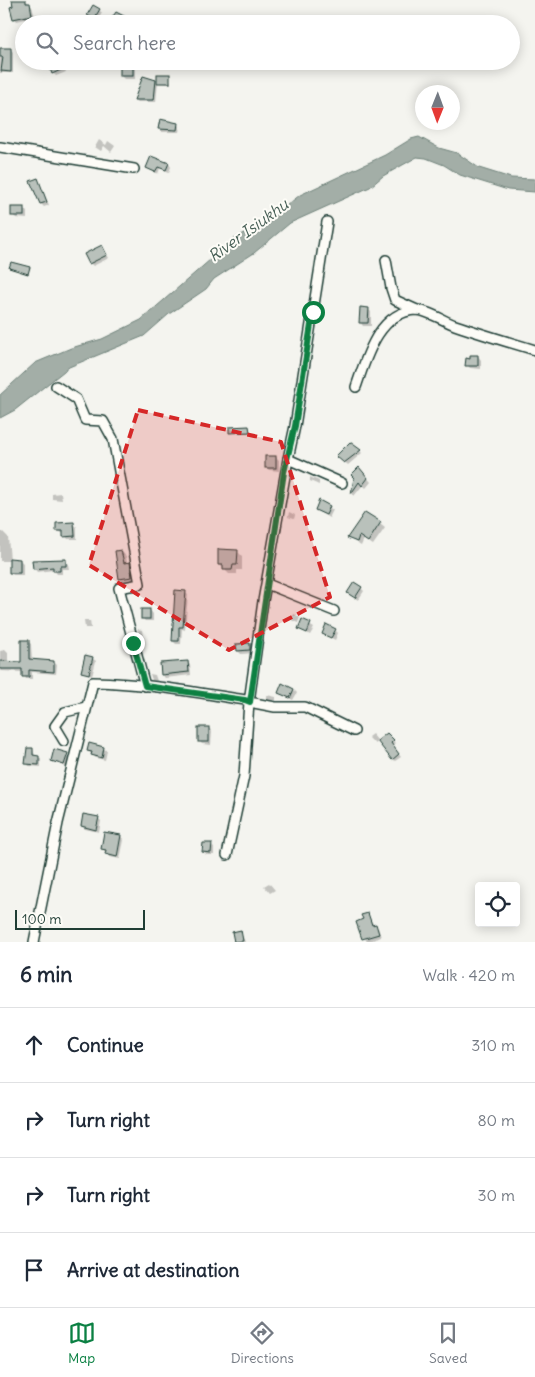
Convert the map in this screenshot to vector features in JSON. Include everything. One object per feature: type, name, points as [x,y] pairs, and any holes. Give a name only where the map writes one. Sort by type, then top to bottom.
[{"type":"street","points":[[0,147],[134,169]]},
{"type":"street","points":[[227,855],[244,776],[250,702],[267,584],[284,472],[295,426],[327,222]]},
{"type":"street","points":[[386,260],[390,288],[395,300],[453,324],[535,350]]},
{"type":"street","points":[[356,387],[370,348],[382,329],[402,314],[416,310]]},
{"type":"street","points":[[56,386],[76,399],[85,420],[103,421],[113,438],[140,584],[120,588],[145,686]]},
{"type":"street","points":[[288,459],[342,483]]},
{"type":"street","points":[[267,584],[334,611]]},
{"type":"street","points":[[34,942],[58,824],[93,682],[145,686],[275,706],[305,707],[354,731]]},
{"type":"street","points":[[64,741],[55,726],[65,712],[86,707]]},
{"type":"highlighted area","points":[[138,410],[281,442],[330,597],[229,650],[89,565]]},
{"type":"shaded area","points":[[419,137],[439,148],[457,153],[479,168],[511,178],[535,179],[535,192],[508,190],[460,175],[444,165],[426,158],[417,157],[383,176],[370,187],[290,223],[254,253],[214,279],[206,289],[169,314],[144,336],[69,367],[15,410],[0,418],[0,395],[35,363],[71,348],[102,339],[141,320],[234,239],[268,220],[300,195],[385,155],[411,139]]},
{"type":"building","points":[[12,0],[26,0],[26,3],[30,3],[32,15],[15,15],[15,19],[13,19],[10,7],[13,6]]},
{"type":"building","points":[[93,5],[100,9],[96,15],[87,15]]},
{"type":"building","points":[[0,48],[11,48],[11,72],[1,71],[3,57],[0,57]]},
{"type":"building","points":[[50,70],[61,70],[52,74]]},
{"type":"building","points":[[120,70],[133,70],[133,76],[120,76]]},
{"type":"building","points":[[157,74],[170,74],[170,83],[157,83]]},
{"type":"building","points":[[143,76],[156,80],[154,100],[134,100]]},
{"type":"building","points":[[160,119],[178,123],[177,130],[158,129]]},
{"type":"building","points":[[151,156],[169,163],[166,170],[158,167],[155,172],[146,168]]},
{"type":"building","points":[[38,178],[47,202],[40,204],[30,181]]},
{"type":"building","points":[[11,207],[24,207],[24,216],[11,216]]},
{"type":"building","points":[[102,245],[107,255],[89,264],[84,254]]},
{"type":"building","points":[[11,262],[30,267],[28,274],[9,268]]},
{"type":"building","points":[[360,307],[369,308],[368,323],[359,323]]},
{"type":"building","points":[[470,355],[478,355],[478,366],[465,366],[466,358],[470,359]]},
{"type":"building","points":[[249,426],[250,432],[229,433],[229,427]]},
{"type":"building","points":[[350,442],[361,450],[344,463],[336,456]]},
{"type":"building","points":[[265,456],[276,456],[276,468],[265,468]]},
{"type":"building","points":[[359,467],[368,478],[362,486],[359,482],[351,494],[354,478],[351,475]]},
{"type":"building","points":[[319,500],[330,506],[326,515],[315,510]]},
{"type":"building","points":[[365,512],[381,522],[368,542],[359,536],[357,542],[347,538]]},
{"type":"building","points":[[74,522],[75,536],[63,537],[63,531],[56,531],[56,523]]},
{"type":"building","points":[[218,549],[238,550],[237,565],[233,565],[232,570],[223,570],[223,565],[218,565]]},
{"type":"building","points":[[121,550],[124,563],[130,562],[132,577],[119,579],[115,551]]},
{"type":"building","points":[[9,558],[20,559],[20,573],[9,573]]},
{"type":"building","points":[[66,559],[66,566],[60,566],[60,571],[53,571],[53,567],[33,569],[32,560]]},
{"type":"building","points":[[354,582],[362,587],[355,598],[347,593]]},
{"type":"building","points":[[175,590],[186,591],[183,627],[179,627],[179,641],[172,641]]},
{"type":"building","points":[[141,609],[150,609],[150,619],[141,619]]},
{"type":"building","points":[[302,619],[311,623],[307,633],[298,629]]},
{"type":"building","points":[[326,624],[336,629],[331,638],[322,634]]},
{"type":"building","points":[[21,640],[29,640],[29,659],[54,661],[54,672],[29,670],[29,677],[22,677],[22,669],[0,669],[0,661],[21,662]]},
{"type":"building","points":[[250,643],[250,650],[237,651],[236,644]]},
{"type":"building","points":[[85,655],[93,657],[89,674],[81,672]]},
{"type":"building","points":[[188,661],[189,672],[161,675],[160,663]]},
{"type":"building","points":[[282,683],[294,689],[290,698],[278,693]]},
{"type":"building","points":[[198,727],[209,727],[209,742],[198,742]]},
{"type":"building","points":[[387,733],[394,740],[391,743],[399,754],[392,760],[377,741]]},
{"type":"building","points":[[89,743],[104,747],[102,758],[91,755],[92,752],[87,751]]},
{"type":"building","points":[[27,748],[33,748],[33,755],[39,756],[39,765],[25,764]]},
{"type":"building","points":[[54,749],[68,753],[64,765],[51,761]]},
{"type":"building","points":[[83,814],[99,817],[96,830],[81,826]]},
{"type":"building","points":[[104,832],[121,835],[117,857],[105,854],[106,850],[101,849]]},
{"type":"building","points":[[203,843],[212,843],[211,853],[202,852]]},
{"type":"building","points":[[368,913],[372,925],[376,924],[379,934],[362,939],[356,922],[363,919],[361,915]]},
{"type":"building","points":[[241,930],[243,941],[234,942],[232,932]]},
{"type":"route","points":[[133,643],[145,686],[201,693],[250,702],[263,602],[284,472],[295,426],[313,312]]},
{"type":"water label","name":"River Isiukhu","points":[[248,230]]}]
